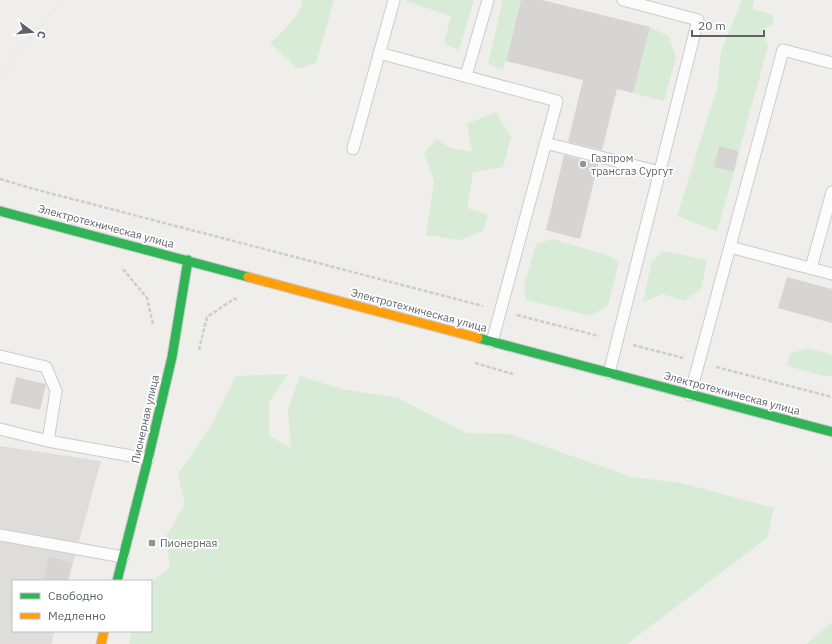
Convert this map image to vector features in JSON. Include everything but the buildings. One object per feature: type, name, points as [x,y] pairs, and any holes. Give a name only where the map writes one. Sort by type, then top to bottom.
[{"type":"main road","name":"Электротехническая улица","points":[[0,211],[832,432]]},
{"type":"main road","name":"Пионерная улица","points":[[117,580],[172,357],[188,260]]},
{"type":"main road","points":[[101,644],[104,632]]},
{"type":"lane","points":[[353,149],[394,0]]},
{"type":"lane","points":[[466,76],[488,0]]},
{"type":"lane","points":[[608,373],[698,20],[624,0]]},
{"type":"lane","points":[[690,395],[784,50],[832,63]]},
{"type":"lane","points":[[379,53],[557,101],[492,342]]},
{"type":"lane","points":[[545,143],[660,172]]},
{"type":"lane","points":[[811,268],[832,192]]},
{"type":"lane","points":[[730,247],[832,274]]},
{"type":"lane","points":[[0,356],[46,367],[56,391],[48,441]]},
{"type":"lane","points":[[0,429],[48,441],[148,459]]},
{"type":"lane","points":[[0,535],[123,557]]},
{"type":"path","points":[[0,179],[832,397]]},
{"type":"path","points":[[26,217],[34,189]]},
{"type":"path","points":[[116,267],[124,269],[147,298],[153,325]]},
{"type":"path","points":[[197,355],[207,317],[234,299],[240,299]]},
{"type":"path","points":[[474,363],[520,375]]},
{"type":"shaded area","points":[[0,446],[101,461],[68,580],[12,580],[12,632],[55,632],[51,644],[0,644]]},
{"type":"green space","points":[[302,0],[334,0],[316,63],[298,69],[270,43],[295,17],[299,11]]},
{"type":"green space","points":[[406,0],[474,0],[459,50],[444,44],[451,16]]},
{"type":"green space","points":[[503,0],[521,0],[503,70],[488,64]]},
{"type":"green space","points":[[742,0],[754,0],[752,9],[773,15],[773,25],[763,29],[768,47],[739,151],[719,146],[714,167],[734,172],[717,231],[677,216],[717,88],[721,51]]},
{"type":"green space","points":[[650,27],[668,36],[676,57],[664,101],[633,93]]},
{"type":"green space","points":[[496,112],[511,137],[503,167],[473,172],[467,208],[488,215],[483,231],[460,240],[426,235],[434,181],[424,154],[436,139],[450,148],[472,152],[467,124]]},
{"type":"green space","points":[[552,239],[607,255],[619,262],[608,305],[591,316],[526,300],[524,286],[536,244]]},
{"type":"green space","points":[[664,251],[707,260],[701,289],[684,301],[663,294],[643,302],[652,261]]},
{"type":"green space","points":[[808,348],[832,355],[832,376],[824,376],[788,366],[789,354]]},
{"type":"green space","points":[[288,374],[269,402],[269,436],[291,448],[288,410],[300,376],[341,389],[398,398],[466,433],[509,434],[632,477],[681,483],[774,508],[767,538],[627,644],[129,644],[132,632],[152,632],[152,582],[170,567],[166,536],[185,505],[178,473],[196,449],[214,420],[236,376]]},
{"type":"green space","points":[[832,622],[832,644],[806,644]]},
{"type":"railway","points":[[0,75],[62,0]]},
{"type":"traffic: fast","points":[[0,211],[248,277]]},
{"type":"traffic: fast","points":[[117,580],[172,357],[188,260]]},
{"type":"traffic: fast","points":[[478,338],[832,432]]},
{"type":"traffic: slow","points":[[248,277],[478,338]]},
{"type":"traffic: slow","points":[[101,644],[104,632]]},
{"type":"place","name":"Газпром трансгаз Сургут","points":[[583,164]]},
{"type":"place","name":"Пионерная","points":[[152,543]]}]
